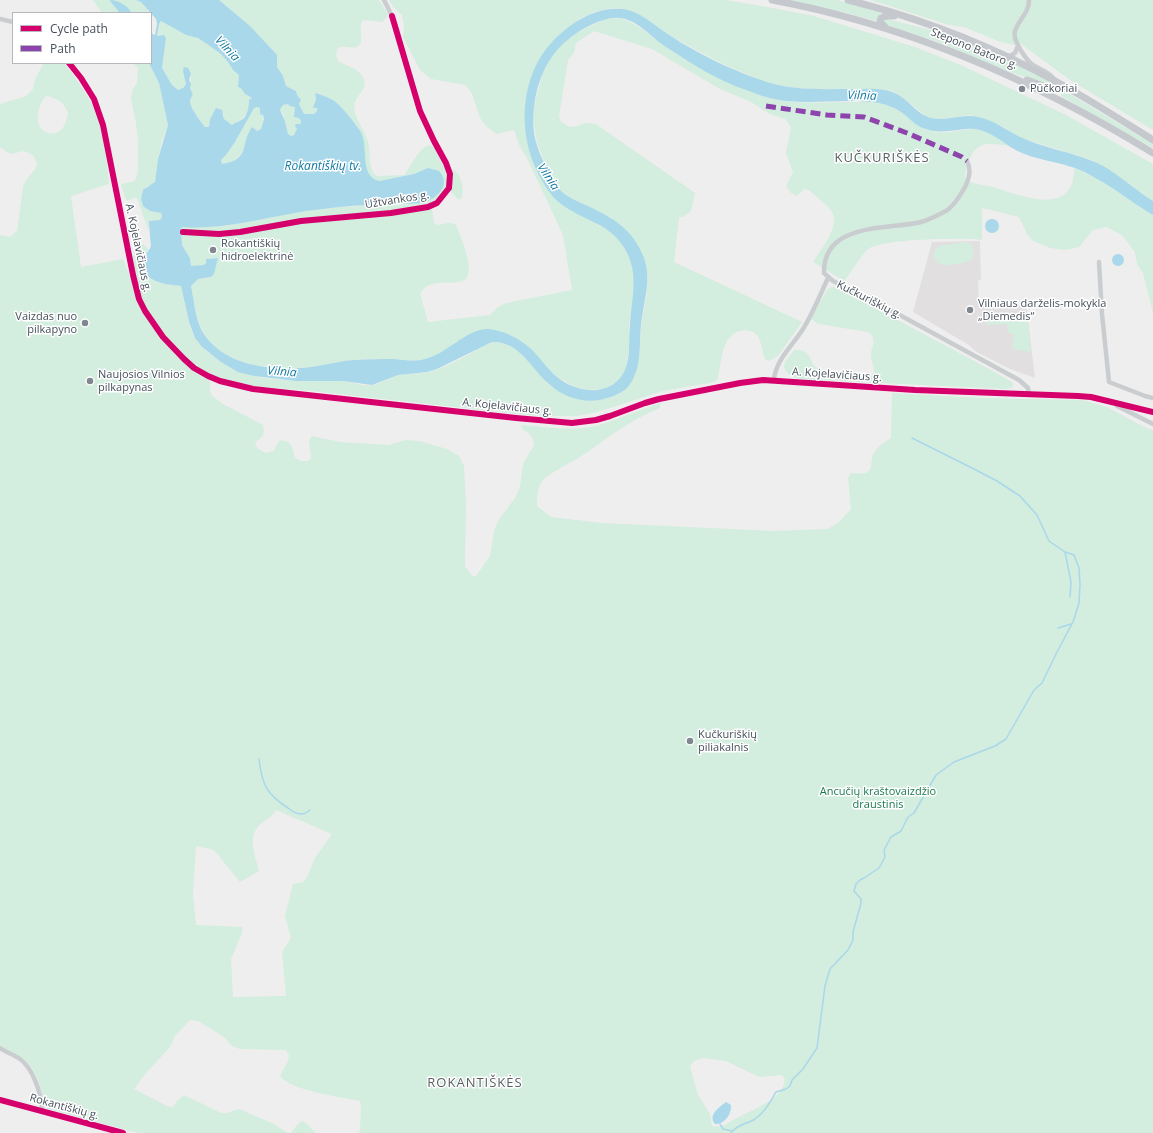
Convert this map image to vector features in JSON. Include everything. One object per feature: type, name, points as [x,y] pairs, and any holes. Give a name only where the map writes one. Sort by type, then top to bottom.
[{"type":"main road","name":"Stepono Batoro g.","points":[[772,0],[841,15],[934,44],[1019,79],[1087,114],[1153,153]]},
{"type":"main road","name":"Stepono Batoro g.","points":[[848,0],[937,28],[1007,57],[1055,81],[1153,140]]},
{"type":"main road","points":[[886,28],[880,22],[883,16],[902,16]]},
{"type":"main road","points":[[1019,79],[1033,81],[1054,90],[1057,87],[1055,81]]},
{"type":"street","name":"Užtvankos g.","points":[[183,232],[219,234],[240,232],[301,221],[391,213],[428,207],[437,204],[449,188],[450,174],[420,110],[398,33],[384,0]]},
{"type":"street","points":[[1029,0],[1029,7],[1015,30],[1015,38],[1018,46],[1032,64],[1051,75],[1055,81]]},
{"type":"street","points":[[0,19],[12,22]]},
{"type":"street","points":[[1007,57],[1015,53],[1018,46]]},
{"type":"street","name":"A. Kojelavičiaus g.","points":[[70,64],[81,78],[94,99],[103,125],[125,238],[139,299],[153,324],[163,337],[194,368],[208,376],[236,386],[572,423],[596,420],[659,399],[755,380],[774,380],[877,388],[1091,397],[1153,412]]},
{"type":"street","name":"Kučkuriškių g.","points":[[967,162],[970,171],[967,183],[954,203],[947,210],[921,222],[865,230],[850,234],[838,241],[828,252],[824,266],[824,273],[828,278],[1012,376],[1028,388],[1029,395]]},
{"type":"street","points":[[1099,262],[1108,382],[1153,398]]},
{"type":"street","points":[[774,380],[774,374],[777,367],[802,329],[828,278]]},
{"type":"street","name":"A. Kojelavičiaus g.","points":[[1110,402],[1153,424]]},
{"type":"street","points":[[0,1048],[20,1059],[26,1065],[36,1082],[42,1102],[42,1111]]},
{"type":"street","name":"Rokantiškių g.","points":[[0,1100],[123,1133]]},
{"type":"shaded area","name":"Vilniaus darželis-mokykla „Diemedis“","points":[[980,241],[981,280],[978,280],[979,307],[1026,304],[1035,378],[1010,369],[975,351],[969,345],[913,312],[932,242]]},
{"type":"green space","points":[[93,0],[111,0],[119,12],[101,12]]},
{"type":"green space","points":[[115,0],[136,0],[141,2],[149,12],[131,12],[123,4],[120,4]]},
{"type":"green space","points":[[219,0],[379,0],[388,16],[382,22],[363,20],[361,23],[361,42],[359,45],[357,47],[338,48],[336,54],[338,61],[360,73],[365,83],[362,91],[356,99],[354,107],[368,142],[372,169],[377,176],[404,175],[421,150],[426,146],[430,146],[437,152],[442,165],[457,173],[462,184],[463,192],[461,199],[458,199],[446,189],[431,203],[434,223],[437,225],[449,223],[456,225],[466,253],[469,270],[466,279],[459,282],[438,283],[428,286],[420,294],[428,322],[490,315],[498,307],[506,303],[572,290],[563,235],[526,156],[520,147],[514,130],[496,134],[482,121],[472,94],[465,85],[431,79],[420,70],[403,37],[404,25],[402,15],[393,7],[389,0],[726,0],[814,16],[915,47],[963,66],[1066,115],[1153,164],[1153,201],[1092,160],[1017,136],[1002,126],[971,115],[943,119],[927,117],[901,96],[892,91],[880,89],[807,89],[764,82],[717,61],[670,36],[645,18],[618,8],[607,9],[594,12],[579,19],[530,82],[534,166],[597,224],[609,231],[620,241],[632,262],[635,292],[629,326],[630,343],[626,367],[620,380],[607,389],[588,390],[577,388],[557,377],[511,335],[445,350],[423,360],[361,360],[299,368],[272,367],[244,362],[231,357],[220,350],[210,341],[202,330],[196,314],[191,286],[197,279],[211,277],[218,258],[207,259],[204,265],[191,266],[190,258],[182,245],[181,228],[224,226],[296,212],[341,207],[412,204],[425,202],[428,168],[414,174],[379,181],[373,178],[369,174],[367,168],[361,133],[343,109],[332,100],[315,93],[317,111],[314,114],[304,114],[299,104],[301,100],[296,91],[286,86],[283,76],[277,67],[233,13]]},
{"type":"green space","points":[[790,0],[837,0],[878,11],[880,14],[878,20],[876,21]]},
{"type":"green space","points":[[871,0],[1153,0],[1153,130],[1070,80],[1021,44],[1014,45],[998,41],[964,27],[949,25]]},
{"type":"green space","name":"Ancučių kraštovaizdžio draustinis","points":[[620,18],[641,28],[689,62],[741,87],[769,98],[790,102],[878,103],[902,112],[922,128],[929,130],[946,132],[978,129],[987,132],[1008,146],[985,144],[980,146],[972,154],[967,165],[965,177],[974,183],[1018,195],[1044,200],[1056,198],[1066,193],[1072,184],[1074,168],[1096,178],[1153,215],[1153,313],[1143,273],[1137,264],[1135,252],[1122,235],[1106,227],[1093,230],[1079,247],[1065,250],[1050,248],[1033,241],[1027,234],[1019,217],[982,208],[982,240],[959,239],[905,241],[876,246],[865,252],[844,281],[813,262],[832,229],[834,222],[833,215],[828,206],[809,190],[804,189],[797,196],[791,193],[786,186],[793,172],[786,153],[791,127],[785,119],[768,113],[751,102],[720,89],[652,49],[594,31],[576,43],[574,53],[568,60],[559,116],[561,122],[570,127],[585,123],[596,124],[695,193],[691,211],[683,217],[679,217],[674,262],[802,322],[778,356],[769,361],[765,359],[759,338],[755,334],[746,330],[736,332],[728,339],[724,347],[718,378],[715,382],[663,391],[597,412],[577,416],[527,415],[311,391],[251,386],[229,381],[213,375],[210,381],[212,396],[225,405],[263,425],[263,435],[255,442],[257,448],[266,453],[274,451],[279,441],[283,440],[291,445],[295,458],[301,461],[308,461],[311,458],[309,441],[312,436],[340,442],[389,445],[406,440],[419,441],[447,449],[459,456],[464,466],[466,504],[465,566],[472,576],[476,576],[490,556],[494,531],[498,521],[515,498],[520,487],[523,464],[534,445],[533,439],[529,433],[523,430],[521,425],[560,428],[590,427],[607,423],[661,403],[660,408],[638,418],[577,459],[545,478],[538,489],[537,506],[551,517],[602,523],[775,531],[828,529],[839,522],[851,509],[848,478],[851,473],[859,474],[869,471],[871,468],[873,455],[877,449],[891,438],[892,393],[982,398],[1082,400],[1107,407],[1146,428],[1153,430],[1153,1133],[359,1133],[360,1101],[317,1093],[295,1086],[286,1081],[280,1076],[288,1061],[289,1055],[286,1050],[240,1049],[232,1046],[224,1037],[198,1021],[190,1020],[175,1036],[170,1047],[146,1073],[134,1089],[167,1106],[173,1107],[184,1095],[221,1113],[227,1113],[239,1109],[274,1124],[288,1133],[138,1133],[45,1108],[39,1084],[31,1066],[21,1057],[0,1046],[0,235],[10,237],[17,231],[23,187],[27,179],[36,168],[37,163],[33,155],[24,151],[10,154],[0,147],[0,104],[26,96],[33,89],[36,77],[43,64],[65,64],[85,92],[100,123],[105,145],[109,184],[71,196],[81,267],[123,259],[130,277],[135,274],[132,259],[138,244],[143,244],[148,249],[145,259],[147,274],[156,281],[181,286],[190,325],[196,340],[217,359],[232,368],[263,378],[278,380],[326,380],[370,385],[399,375],[429,372],[453,363],[492,342],[506,343],[519,351],[548,384],[572,397],[582,400],[603,399],[613,397],[621,392],[639,355],[642,319],[647,293],[612,218],[569,197],[559,189],[549,173],[537,143],[533,116],[534,105],[543,73],[553,53],[564,42],[578,32],[605,19]],"holes":[[[46,96],[60,101],[68,113],[62,129],[59,132],[48,133],[41,129],[39,125],[39,109]],[[276,810],[332,834],[315,858],[307,877],[303,882],[293,884],[285,916],[291,938],[282,952],[286,996],[233,997],[231,959],[242,933],[242,927],[196,925],[193,895],[196,846],[214,850],[240,882],[259,871],[253,846],[254,833],[257,828]],[[703,1058],[726,1061],[759,1077],[780,1075],[784,1077],[784,1084],[776,1096],[762,1106],[724,1125],[716,1127],[712,1126],[710,1114],[698,1095],[690,1066],[694,1061]]]},
{"type":"green space","points":[[887,19],[939,32],[1007,60],[1052,83],[1053,85],[1052,86],[1004,70],[944,44],[885,24],[884,20]]},
{"type":"green space","points":[[161,21],[186,35],[198,38],[207,44],[221,54],[233,70],[239,75],[240,80],[238,85],[244,90],[245,94],[252,98],[249,100],[247,113],[243,118],[232,125],[224,119],[224,114],[215,110],[210,119],[209,127],[205,127],[190,104],[190,100],[193,95],[190,88],[191,74],[183,88],[178,90],[172,85],[162,68],[166,38],[164,35],[157,36],[159,23]]},
{"type":"green space","points":[[134,64],[150,64],[159,83],[168,125],[162,141],[155,182],[152,185],[147,186],[141,199],[143,206],[150,211],[161,213],[162,217],[160,220],[149,221],[149,232],[137,198],[126,200],[121,184],[135,181],[138,171],[138,141],[131,98],[133,89],[137,83],[138,68]]},
{"type":"green space","points":[[1063,90],[1153,144],[1153,148],[1061,96],[1061,92]]},
{"type":"green space","points":[[288,104],[295,107],[295,117],[298,117],[301,122],[300,124],[296,124],[298,129],[294,135],[291,136],[288,134],[283,113],[280,111],[283,105]]},
{"type":"green space","points":[[254,108],[260,108],[263,118],[261,129],[256,131],[252,127],[248,134],[242,153],[232,162],[222,164],[221,160],[235,142]]},
{"type":"green space","points":[[966,242],[972,245],[974,252],[971,260],[952,265],[943,265],[935,260],[934,253],[939,246]]},
{"type":"green space","points":[[831,287],[836,287],[991,370],[1012,382],[1012,388],[1005,389],[800,379],[792,376],[784,368],[785,362],[794,350],[805,352],[809,356],[814,366],[825,371],[871,376],[874,373],[871,355],[873,337],[871,334],[868,332],[819,324],[812,320],[811,317],[827,290]]},
{"type":"green space","points":[[1027,316],[1031,352],[1012,349],[1014,334],[1008,333],[1007,324],[987,325],[986,318]]},
{"type":"green space","points":[[302,1121],[306,1123],[316,1133],[291,1133]]},
{"type":"water","name":"Rokantiškių tv.","points":[[136,0],[219,0],[251,27],[277,55],[277,67],[283,76],[286,86],[296,91],[301,100],[299,104],[304,114],[314,114],[317,111],[317,108],[313,108],[316,99],[315,93],[335,101],[340,105],[361,132],[367,168],[373,178],[379,181],[414,174],[428,168],[439,171],[444,181],[442,190],[435,197],[425,202],[340,207],[306,211],[211,227],[181,228],[182,245],[190,258],[191,266],[204,265],[206,263],[206,259],[218,258],[214,274],[211,277],[198,279],[191,286],[196,315],[202,331],[210,342],[232,358],[259,366],[273,368],[300,368],[360,360],[421,360],[441,352],[472,333],[488,329],[505,333],[521,341],[534,352],[563,382],[578,388],[586,390],[601,389],[615,383],[621,377],[625,371],[628,356],[634,282],[631,262],[627,252],[614,235],[600,225],[568,209],[550,194],[531,157],[525,122],[525,104],[528,87],[534,70],[542,55],[560,34],[575,22],[603,10],[622,9],[635,12],[680,42],[702,54],[725,66],[772,84],[807,89],[885,90],[900,96],[925,116],[931,118],[943,119],[972,116],[984,118],[1029,141],[1095,162],[1103,166],[1153,201],[1153,215],[1105,184],[1075,168],[1022,153],[991,134],[980,130],[967,129],[933,131],[922,128],[896,109],[879,103],[856,101],[798,102],[771,98],[751,92],[735,86],[695,65],[666,47],[633,22],[627,19],[613,18],[588,26],[566,41],[553,55],[541,78],[534,104],[533,117],[538,148],[548,172],[556,185],[567,196],[614,220],[634,239],[644,258],[647,280],[638,363],[636,372],[627,388],[614,396],[599,400],[592,401],[572,398],[549,384],[524,357],[510,346],[492,342],[437,369],[427,372],[398,375],[372,385],[343,381],[296,381],[254,376],[238,372],[221,362],[202,347],[195,338],[189,322],[181,286],[160,283],[149,277],[145,272],[145,257],[151,246],[149,221],[160,220],[162,217],[161,213],[150,211],[143,206],[141,199],[143,190],[155,182],[158,159],[168,125],[159,83],[150,64],[152,64],[152,34],[155,35],[157,24],[152,12],[150,12],[141,2]],"holes":[[[161,21],[186,35],[198,38],[221,54],[233,70],[239,75],[238,87],[252,98],[249,100],[247,113],[243,119],[232,125],[224,119],[222,110],[216,108],[210,119],[209,127],[205,127],[190,104],[193,95],[189,80],[191,74],[188,68],[184,67],[183,71],[186,84],[183,88],[178,90],[172,85],[162,68],[166,38],[164,35],[157,36],[159,24]],[[288,104],[295,107],[294,117],[299,118],[301,122],[300,124],[296,124],[295,126],[297,129],[294,135],[291,136],[288,134],[285,121],[280,110],[283,105]],[[254,108],[260,108],[260,114],[263,115],[264,119],[261,129],[257,131],[252,127],[248,133],[241,155],[231,162],[222,164],[221,160],[235,142]]]},
{"type":"water","points":[[110,1],[117,1],[128,8],[131,12],[119,12]]},
{"type":"water","points":[[989,219],[995,219],[999,223],[999,229],[995,233],[989,233],[985,229],[985,223]]},
{"type":"water","points":[[1118,254],[1122,256],[1124,260],[1122,264],[1118,266],[1114,264],[1112,260],[1114,256]]},
{"type":"water","points":[[726,1102],[731,1105],[729,1115],[721,1123],[715,1124],[713,1121],[713,1115],[717,1109]]},
{"type":"waterway","points":[[731,1133],[736,1128],[759,1116],[767,1107],[776,1092],[790,1086],[792,1080],[803,1069],[817,1048],[825,986],[830,969],[848,950],[853,940],[853,932],[861,903],[861,899],[854,891],[856,884],[879,868],[885,857],[884,850],[891,837],[901,831],[908,817],[914,813],[936,775],[954,762],[995,746],[1006,739],[1034,690],[1042,683],[1073,622],[1079,603],[1079,568],[1074,555],[1065,552],[1049,541],[1037,515],[1020,496],[997,481],[912,438]]},
{"type":"waterway","points":[[1065,552],[1071,582],[1070,597]]},
{"type":"waterway","points":[[1058,628],[1071,624]]},
{"type":"waterway","points":[[259,759],[264,782],[270,793],[281,803],[296,813],[302,814],[310,810]]},
{"type":"waterway","points":[[720,1124],[723,1129],[732,1131]]},
{"type":"marked path","points":[[766,106],[827,115],[864,117],[907,133],[962,157],[967,161]]},
{"type":"cycle path","points":[[183,232],[219,234],[240,232],[301,221],[391,213],[428,207],[437,203],[449,188],[450,174],[420,111],[392,16]]},
{"type":"cycle path","points":[[70,64],[81,78],[94,99],[103,125],[139,299],[145,311],[163,337],[184,359],[194,368],[220,381],[253,389],[572,423],[596,420],[659,399],[763,380],[915,390],[1091,397],[1153,412]]},
{"type":"cycle path","points":[[0,1100],[123,1133]]},
{"type":"place","name":"Pūčkoriai","points":[[1022,89]]},
{"type":"place","name":"Rokantiškių hidroelektrinė","points":[[213,250]]},
{"type":"place","name":"Vilniaus darželis-mokykla „Diemedis“","points":[[970,310]]},
{"type":"place","name":"Vaizdas nuo pilkapyno","points":[[85,323]]},
{"type":"place","name":"Naujosios Vilnios pilkapynas","points":[[90,381]]},
{"type":"place","name":"Kučkuriškių piliakalnis","points":[[690,741]]},
{"type":"district","name":"KUČKURIŠKĖS","points":[[882,158]]},
{"type":"district","name":"ROKANTIŠKĖS","points":[[475,1083]]},
{"type":"water label","name":"Vilnia","points":[[227,49]]},
{"type":"water label","name":"Vilnia","points":[[862,96]]},
{"type":"water label","name":"Vilnia","points":[[548,177]]},
{"type":"water label","name":"Vilnia","points":[[282,372]]}]
